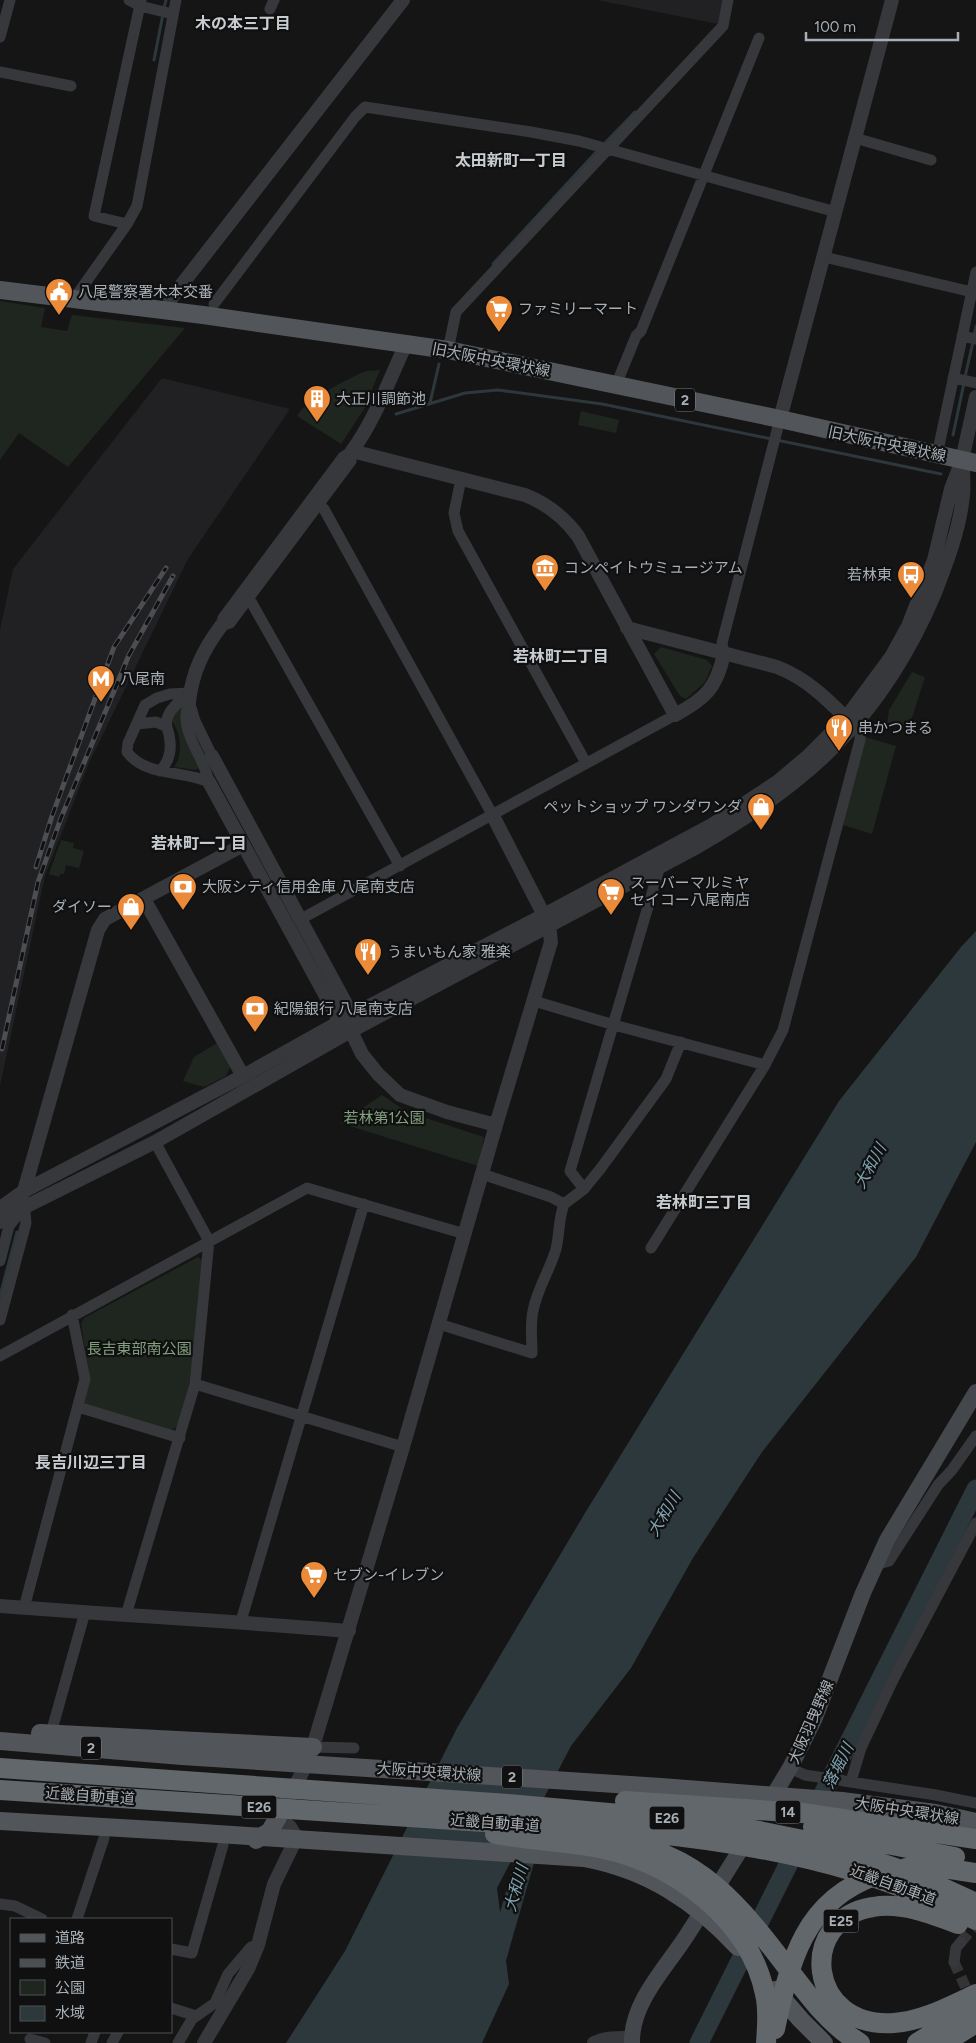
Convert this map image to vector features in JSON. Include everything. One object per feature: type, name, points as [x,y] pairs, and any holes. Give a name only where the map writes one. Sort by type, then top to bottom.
[{"type":"highway","points":[[0,1759],[112,1770],[186,1781]]},
{"type":"highway","name":"近畿自動車道","points":[[0,1768],[508,1804],[712,1824],[775,1834],[976,1920]]},
{"type":"highway","name":"近畿自動車道","points":[[0,1791],[652,1833],[823,1853],[913,1874],[976,1903]]},
{"type":"highway","points":[[508,1804],[623,1801],[700,1806],[784,1821],[906,1848],[976,1860]]},
{"type":"highway","name":"E26","points":[[255,1806],[313,1817],[623,1843],[664,1854],[690,1866],[714,1884],[748,1917],[828,2018],[860,2043]]},
{"type":"highway","name":"14","points":[[700,1806],[803,1813],[976,1839]]},
{"type":"highway","name":"E26","points":[[479,1831],[515,1838],[588,1846],[619,1853],[662,1872],[701,1896],[734,1928],[756,1967],[762,1981],[767,2005],[766,2043]]},
{"type":"highway","points":[[772,2043],[786,1981],[798,1946],[813,1921],[834,1898],[860,1881],[892,1870],[931,1866],[976,1873]]},
{"type":"highway","name":"E25","points":[[968,1937],[928,1913],[890,1906],[873,1907],[856,1912],[835,1928],[824,1946],[822,1957],[823,1979],[835,2004],[858,2019],[880,2023],[917,2019],[976,1994]]},
{"type":"highway","points":[[917,2043],[976,2006]]},
{"type":"highway","points":[[944,2043],[976,2023]]},
{"type":"main road","name":"旧大阪中央環状線","points":[[0,290],[448,350],[969,462]]},
{"type":"main road","name":"大阪羽曳野線","points":[[632,2040],[636,2019],[646,1996],[798,1772],[824,1697],[875,1565],[976,1392]]},
{"type":"main road","points":[[0,1730],[313,1747]]},
{"type":"main road","name":"大阪中央環状線","points":[[0,1741],[182,1756],[661,1787],[842,1801],[935,1813],[976,1822]]},
{"type":"main road","points":[[0,1831],[238,1846],[254,1841],[270,1831],[278,1817]]},
{"type":"main road","points":[[0,1821],[569,1857],[602,1862],[652,1881],[684,1899],[711,1920],[747,1956],[801,2020],[824,2043]]},
{"type":"main road","points":[[747,1956],[770,2001],[778,2043]]},
{"type":"street","points":[[0,37],[10,0]]},
{"type":"street","points":[[129,0],[173,14]]},
{"type":"street","points":[[74,299],[127,224],[137,206],[176,0]]},
{"type":"street","points":[[166,311],[172,297],[404,0]]},
{"type":"street","points":[[448,350],[456,312],[603,148],[723,26],[728,0]]},
{"type":"street","points":[[301,919],[675,715],[705,696],[714,684],[724,653],[722,642],[892,0]]},
{"type":"street","points":[[127,224],[94,216],[140,3]]},
{"type":"street","points":[[616,385],[636,336],[641,331],[759,38]]},
{"type":"street","points":[[0,72],[71,86]]},
{"type":"street","points":[[214,304],[355,117],[365,107],[536,133],[603,148],[836,212]]},
{"type":"street","points":[[855,138],[931,160]]},
{"type":"street","points":[[824,258],[972,300]]},
{"type":"street","points":[[937,455],[962,336],[972,300],[976,272]]},
{"type":"street","points":[[962,336],[976,339]]},
{"type":"street","points":[[406,344],[375,414],[352,450],[351,461],[314,502],[223,618],[221,626],[208,643],[199,659],[189,697],[186,710],[187,729],[209,782],[340,1022],[351,1032],[362,1054],[378,1074],[400,1095],[447,1112],[496,1125]]},
{"type":"street","points":[[954,378],[973,383]]},
{"type":"street","points":[[0,1208],[24,1191],[243,1076],[352,1015],[660,866],[737,824],[804,776],[888,683],[911,645],[945,568],[969,462],[976,397]]},
{"type":"street","points":[[352,450],[525,495],[538,500],[559,514],[578,536],[675,715]]},
{"type":"street","points":[[461,479],[454,513],[458,532],[586,763]]},
{"type":"street","points":[[221,626],[230,623],[249,598],[314,502]]},
{"type":"street","points":[[204,2043],[248,1969],[258,1945],[274,1884],[293,1845],[294,1835],[290,1827],[278,1817],[309,1760],[551,942],[547,920],[492,814],[324,509],[314,502]]},
{"type":"street","points":[[249,598],[400,866]]},
{"type":"street","points":[[627,628],[777,667],[795,674],[814,687],[860,732],[860,740],[783,1030],[765,1065],[650,1248]]},
{"type":"street","points":[[189,697],[170,694],[146,705],[128,743],[127,752],[134,761],[160,771],[199,778],[209,782]]},
{"type":"street","points":[[165,726],[173,708],[189,697]]},
{"type":"street","points":[[189,697],[195,721],[212,756],[352,1015],[351,1032]]},
{"type":"street","points":[[137,724],[156,722],[165,726],[169,734],[170,756],[167,764],[160,771]]},
{"type":"street","points":[[0,1222],[24,1206],[155,1142],[351,1032],[454,978],[547,920],[747,804],[851,722]]},
{"type":"street","points":[[0,1320],[26,1223],[24,1191],[98,930],[105,919],[123,908],[144,899],[243,845]]},
{"type":"street","points":[[584,1189],[570,1171],[660,866]]},
{"type":"street","points":[[144,899],[243,1076]]},
{"type":"street","points":[[534,1001],[614,1025],[765,1065]]},
{"type":"street","points":[[439,1324],[532,1353],[532,1312],[540,1285],[552,1262],[560,1234],[558,1220],[564,1204],[584,1189],[666,1079],[680,1042]]},
{"type":"street","points":[[126,1615],[195,1384],[209,1241],[155,1142]]},
{"type":"street","points":[[482,1174],[551,1196],[564,1204]]},
{"type":"street","points":[[0,1356],[307,1188],[465,1234]]},
{"type":"street","points":[[241,1622],[364,1204]]},
{"type":"street","points":[[0,1261],[9,1226],[24,1206]]},
{"type":"street","points":[[24,1608],[85,1379],[72,1315]]},
{"type":"street","points":[[195,1384],[403,1447]]},
{"type":"street","points":[[78,1408],[180,1438]]},
{"type":"street","points":[[875,1565],[888,1561],[938,1485],[952,1470],[976,1436]]},
{"type":"street","points":[[846,1781],[894,1678],[976,1523]]},
{"type":"street","points":[[0,1606],[348,1631]]},
{"type":"street","points":[[51,1733],[86,1612]]},
{"type":"street","points":[[313,1747],[354,1748]]},
{"type":"street","points":[[798,1772],[976,1803]]},
{"type":"street","points":[[77,1918],[104,1838]]},
{"type":"street","points":[[172,1949],[192,1954],[223,1845]]},
{"type":"street","points":[[0,1904],[15,1906],[40,1918]]},
{"type":"street","points":[[954,1962],[956,1948],[968,1937]]},
{"type":"street","points":[[178,2043],[192,2019],[215,2002],[228,1974],[252,1947],[258,1945]]},
{"type":"street","points":[[172,2008],[196,2016]]},
{"type":"street","points":[[594,2043],[602,2039],[614,2037],[632,2040]]},
{"type":"street","points":[[31,2038],[44,2043]]},
{"type":"shaded area","points":[[597,0],[723,0],[718,24]]},
{"type":"shaded area","points":[[162,378],[290,409],[188,559],[89,763],[45,876],[0,1086],[0,630],[13,569]]},
{"type":"green space","points":[[0,301],[45,308],[41,327],[67,331],[72,315],[185,328],[68,467],[19,433],[0,460]]},
{"type":"green space","points":[[380,370],[364,409],[341,444],[297,416],[308,404],[338,385],[364,372]]},
{"type":"green space","points":[[581,411],[619,420],[616,433],[578,425]]},
{"type":"green space","points":[[661,647],[707,660],[712,666],[705,682],[686,699],[680,696],[654,654]]},
{"type":"green space","points":[[912,672],[925,677],[908,730],[887,724],[889,710]]},
{"type":"green space","points":[[182,707],[199,768],[196,770],[174,767],[179,756],[180,743],[177,731],[171,720],[172,715]]},
{"type":"green space","points":[[865,737],[896,746],[872,834],[843,825]]},
{"type":"green space","points":[[61,840],[74,843],[73,848],[84,851],[79,868],[66,865],[64,874],[60,874],[59,877],[49,874]]},
{"type":"green space","points":[[217,1043],[230,1067],[226,1076],[204,1087],[183,1081],[194,1057]]},
{"type":"green space","name":"若林第1公園","points":[[382,1095],[407,1112],[484,1137],[478,1166],[340,1123]]},
{"type":"green space","name":"長吉東部南公園","points":[[198,1257],[202,1260],[190,1380],[177,1427],[171,1430],[83,1403],[90,1379],[81,1324],[84,1318]]},
{"type":"water","points":[[976,931],[976,1142],[916,1257],[762,1452],[693,1558],[631,1668],[571,1746],[497,1888],[509,1984],[482,2043],[286,2043],[345,1951],[457,1728],[585,1513],[839,1101],[961,947]]},
{"type":"waterway","points":[[164,8],[166,0]]},
{"type":"waterway","points":[[154,60],[163,14]]},
{"type":"waterway","points":[[603,145],[635,112]]},
{"type":"waterway","points":[[493,264],[599,149]]},
{"type":"waterway","points":[[974,336],[976,326]]},
{"type":"waterway","points":[[965,377],[973,342]]},
{"type":"waterway","points":[[430,403],[439,364]]},
{"type":"waterway","points":[[953,435],[964,383]]},
{"type":"waterway","points":[[396,414],[465,393],[498,390],[602,404],[941,474]]},
{"type":"waterway","points":[[0,1296],[17,1232]]},
{"type":"waterway","name":"落堀川","points":[[813,1814],[976,1489]]},
{"type":"waterway","name":"大和川","points":[[496,1961],[531,1839]]},
{"type":"waterway","name":"落堀川","points":[[699,2043],[799,1843]]},
{"type":"tunnel","points":[[961,1942],[976,1924]]},
{"type":"tunnel","points":[[954,1962],[972,2001]]},
{"type":"railway","points":[[36,867],[52,816],[114,647],[166,568]]},
{"type":"railway","points":[[2,1049],[38,882],[61,818],[129,655],[173,576]]},
{"type":"place","name":"八尾警察署木本交番","points":[[59,316]]},
{"type":"place","name":"ファミリーマート","points":[[499,333]]},
{"type":"place","name":"大正川調節池","points":[[317,423]]},
{"type":"place","name":"コンペイトウミュージアム","points":[[545,592]]},
{"type":"place","name":"若林東","points":[[911,599]]},
{"type":"place","name":"八尾南","points":[[101,703]]},
{"type":"place","name":"串かつまる","points":[[839,752]]},
{"type":"place","name":"ペットショップ ワンダワンダ","points":[[761,831]]},
{"type":"place","name":"大阪シティ信用金庫 八尾南支店","points":[[183,911]]},
{"type":"place","name":"スーバーマルミヤ セイコー八尾南店","points":[[611,916]]},
{"type":"place","name":"ダイソー","points":[[131,931]]},
{"type":"place","name":"うまいもん家 雅楽","points":[[368,976]]},
{"type":"place","name":"紀陽銀行 八尾南支店","points":[[255,1033]]},
{"type":"place","name":"セブン-イレブン","points":[[314,1599]]},
{"type":"district","name":"木の本三丁目","points":[[243,23]]},
{"type":"district","name":"太田新町一丁目","points":[[511,160]]},
{"type":"district","name":"若林町二丁目","points":[[561,656]]},
{"type":"district","name":"若林町一丁目","points":[[199,843]]},
{"type":"district","name":"若林町三丁目","points":[[704,1202]]},
{"type":"district","name":"長吉川辺三丁目","points":[[91,1462]]}]
